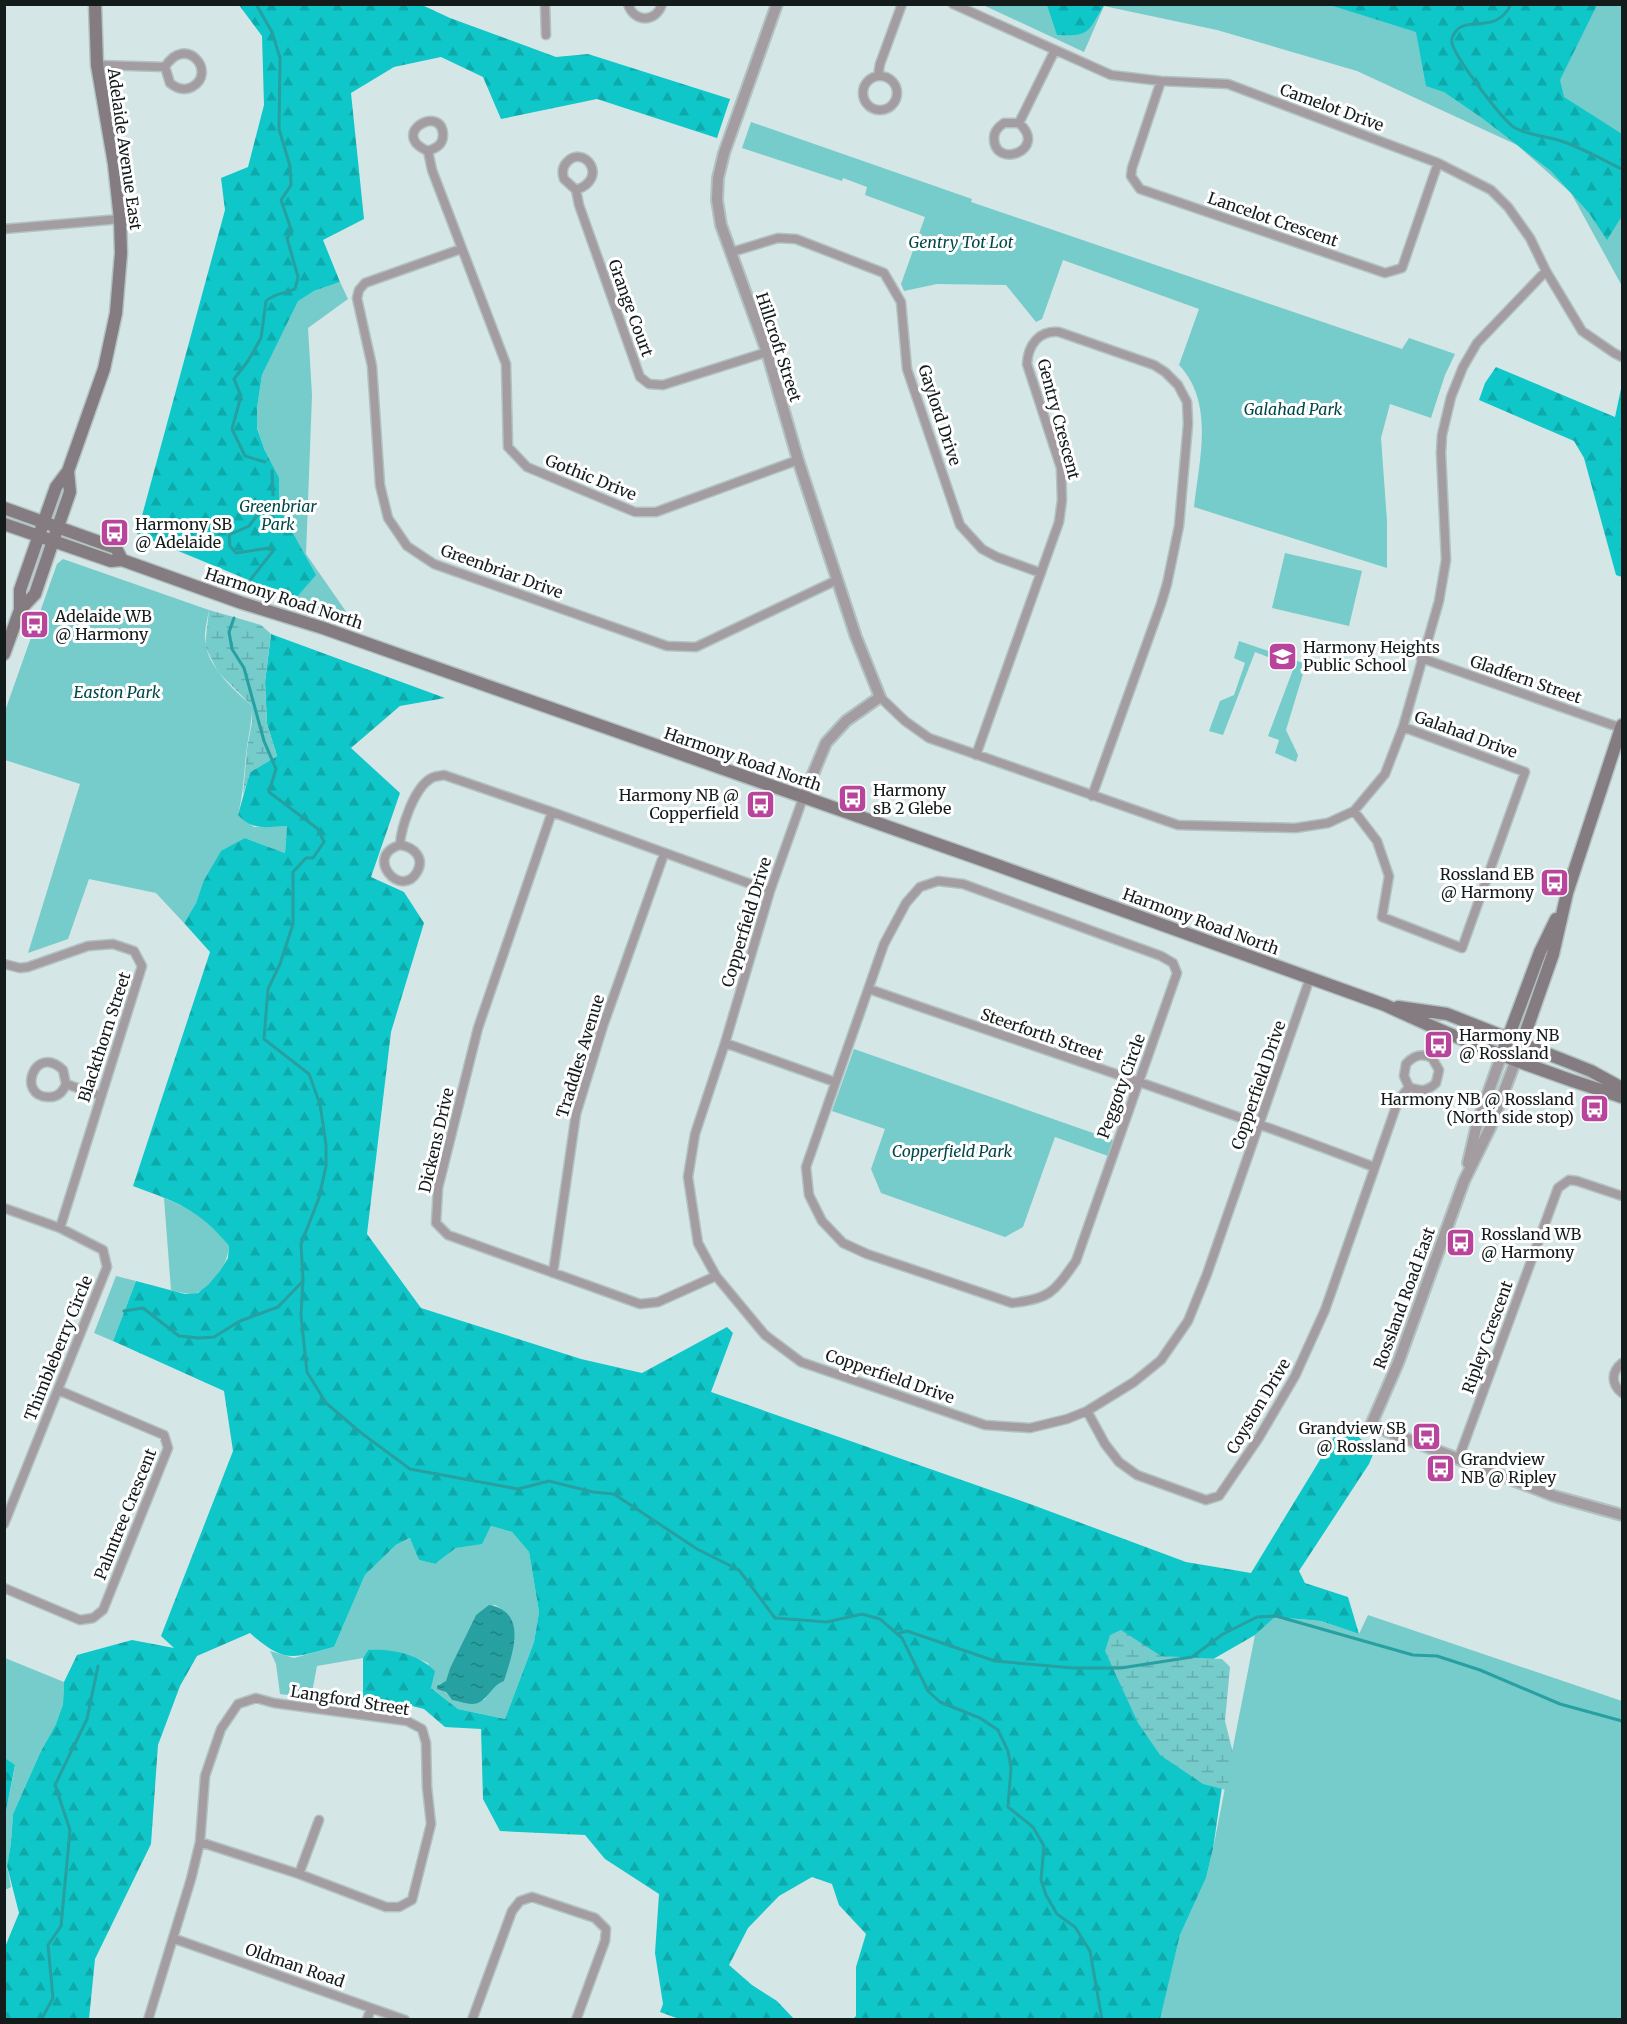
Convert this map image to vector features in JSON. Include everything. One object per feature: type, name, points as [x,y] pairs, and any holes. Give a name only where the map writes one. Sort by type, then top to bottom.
[{"type":"main road","name":"Adelaide Avenue East","points":[[4,654],[20,610],[20,590],[44,521],[56,487],[68,471],[104,369],[111,341],[119,284],[120,219],[114,164],[97,65],[95,4]]},
{"type":"main road","name":"Adelaide Avenue East","points":[[20,610],[35,594],[70,492],[68,471]]},
{"type":"main road","name":"Harmony Road North","points":[[4,508],[116,548],[122,560]]},
{"type":"main road","name":"Harmony Road North","points":[[4,524],[111,561],[122,560],[242,603],[334,632],[987,862],[1385,1005],[1439,1031],[1580,1084],[1623,1097]]},
{"type":"main road","name":"Rossland Road East","points":[[1516,1060],[1553,954],[1567,894],[1622,727]]},
{"type":"main road","points":[[1502,1054],[1540,952],[1567,894]]},
{"type":"main road","name":"Harmony Road North","points":[[1385,1005],[1447,1014],[1592,1071],[1623,1088]]},
{"type":"street","points":[[545,4],[546,35]]},
{"type":"street","points":[[628,4],[633,14],[643,19],[654,16],[662,4]]},
{"type":"street","name":"Hillcroft Street","points":[[777,4],[724,153],[718,178],[717,200],[721,225],[767,352],[798,460],[837,580],[863,658],[880,697]]},
{"type":"street","points":[[878,76],[893,81],[897,92],[895,103],[880,111],[866,103],[863,92],[868,82],[878,76],[880,64],[902,4]]},
{"type":"street","name":"Camelot Drive","points":[[953,4],[1111,75],[1161,81],[1228,84],[1438,163],[1491,190],[1508,207],[1530,238],[1546,271],[1582,331],[1623,357]]},
{"type":"street","points":[[1019,123],[1055,50]]},
{"type":"street","points":[[178,54],[189,54],[201,66],[200,78],[192,87],[180,89],[170,83],[165,67],[178,54]]},
{"type":"street","points":[[97,65],[165,67]]},
{"type":"street","name":"Lancelot Crescent","points":[[1161,81],[1132,168],[1131,176],[1140,189],[1385,273],[1402,268],[1438,163]]},
{"type":"street","points":[[1004,123],[1019,123],[1027,132],[1027,143],[1020,153],[1004,154],[996,146],[994,135],[996,130],[1004,123]]},
{"type":"street","name":"Gothic Drive","points":[[428,151],[461,249],[506,364],[508,447],[527,467],[635,512],[656,512],[798,460]]},
{"type":"street","name":"Grange Court","points":[[576,190],[579,205],[640,377],[649,384],[663,385],[767,352]]},
{"type":"street","points":[[4,229],[120,219]]},
{"type":"street","name":"Gaylord Drive","points":[[732,252],[778,238],[796,239],[884,273],[901,303],[908,369],[960,525],[982,549],[1041,573]]},
{"type":"street","name":"Greenbriar Drive","points":[[461,249],[365,283],[357,297],[372,366],[381,485],[388,518],[407,546],[434,564],[667,646],[696,647],[837,580]]},
{"type":"street","name":"Galahad Drive","points":[[880,697],[905,721],[929,738],[1178,825],[1295,828],[1328,823],[1354,811],[1385,774],[1403,727],[1421,658],[1437,611],[1446,560],[1442,435],[1451,397],[1463,367],[1477,343],[1546,271]]},
{"type":"street","name":"Gentry Crescent","points":[[976,755],[1059,522],[1063,482],[1061,468],[1027,364],[1027,355],[1035,340],[1050,331],[1059,332],[1143,361],[1165,372],[1184,393],[1188,414],[1179,526],[1167,584],[1092,796]]},
{"type":"street","name":"Gladfern Street","points":[[1421,658],[1622,727]]},
{"type":"street","points":[[803,798],[826,743],[846,721],[880,697]]},
{"type":"street","name":"Galahad Drive","points":[[1354,811],[1377,841],[1389,876],[1382,917],[1462,948],[1525,772],[1403,727]]},
{"type":"street","points":[[400,845],[401,833],[418,793],[430,778],[444,775],[770,891]]},
{"type":"street","name":"Copperfield Drive","points":[[803,798],[770,891],[725,1043],[695,1134],[688,1177],[698,1243],[716,1276],[765,1335],[801,1362],[985,1425],[1030,1428],[1067,1419],[1087,1411],[1134,1382],[1161,1360],[1188,1322],[1310,978]]},
{"type":"street","name":"Dickens Drive","points":[[552,812],[478,1028],[438,1188],[436,1223],[448,1234],[640,1304],[658,1302],[716,1276]]},
{"type":"street","points":[[400,845],[412,848],[419,858],[416,874],[406,880],[394,879],[385,866],[387,854],[400,845]]},
{"type":"street","name":"Traddles Avenue","points":[[553,1273],[576,1114],[603,1026],[664,854]]},
{"type":"street","name":"Peggoty Circle","points":[[938,881],[963,884],[1161,956],[1173,963],[1177,973],[1076,1262],[1057,1288],[1035,1300],[1011,1303],[867,1254],[843,1243],[822,1221],[809,1195],[806,1167],[869,989],[884,944],[906,903],[920,887],[938,881]]},
{"type":"street","name":"Blackthorn Street","points":[[4,964],[20,968],[28,967],[88,946],[113,944],[134,951],[142,966],[60,1228]]},
{"type":"street","name":"Steerforth Street","points":[[869,989],[1260,1124],[1374,1167]]},
{"type":"street","points":[[725,1043],[835,1082]]},
{"type":"street","points":[[1422,1054],[1432,1058],[1439,1070],[1436,1083],[1427,1090],[1409,1087],[1404,1076],[1406,1064],[1415,1056],[1422,1054]]},
{"type":"street","name":"Rossland Road East","points":[[1464,1181],[1477,1124],[1502,1054]]},
{"type":"street","name":"Rossland Road East","points":[[1458,1460],[1371,1425],[1398,1363],[1464,1181],[1490,1128],[1516,1060]]},
{"type":"street","points":[[53,1063],[63,1070],[66,1084],[58,1095],[47,1098],[33,1088],[31,1077],[37,1067],[53,1063]]},
{"type":"street","points":[[66,1084],[101,1096]]},
{"type":"street","name":"Coyston Drive","points":[[1087,1411],[1119,1462],[1137,1475],[1206,1500],[1219,1496],[1258,1439],[1295,1376],[1325,1310],[1398,1101],[1409,1087]]},
{"type":"street","name":"Ripley Crescent","points":[[1458,1460],[1558,1188],[1569,1180],[1623,1196]]},
{"type":"street","name":"Thimbleberry Circle","points":[[4,1209],[60,1228],[103,1250],[107,1267],[4,1524]]},
{"type":"street","points":[[1623,1363],[1616,1368],[1613,1378],[1617,1389],[1623,1393]]},
{"type":"street","name":"Palmtree Crescent","points":[[4,1588],[80,1620],[93,1618],[103,1610],[168,1448],[164,1435],[58,1390]]},
{"type":"street","points":[[1458,1460],[1554,1496],[1623,1515]]},
{"type":"street","name":"Langford Street","points":[[148,2019],[174,1939],[200,1842],[206,1776],[221,1729],[238,1704],[256,1698],[274,1703],[407,1720],[422,1729],[426,1743],[431,1824],[412,1900],[399,1907],[386,1906],[299,1874],[200,1842]]},
{"type":"street","points":[[299,1874],[319,1820]]},
{"type":"street","points":[[472,2019],[512,1911],[520,1901],[532,1897],[595,1918],[606,1929],[605,1941],[576,2019]]},
{"type":"street","name":"Oldman Road","points":[[174,1939],[405,2019]]},
{"type":"street","points":[[367,2019],[371,2008]]},
{"type":"green space","points":[[1047,4],[1104,5],[1095,21],[1083,33],[1057,35]]},
{"type":"green space","points":[[239,5],[422,5],[450,18],[556,57],[588,54],[730,99],[717,138],[597,99],[501,119],[483,77],[441,57],[394,67],[351,93],[364,219],[323,240],[340,282],[314,291],[298,301],[262,375],[257,408],[257,428],[265,451],[279,478],[279,508],[316,575],[295,599],[137,534],[225,210],[221,178],[248,167],[264,105],[262,36]]},
{"type":"green space","points":[[983,5],[1622,5],[1622,286],[1571,193],[1517,145],[1357,71],[1217,30],[1104,6],[1084,52]]},
{"type":"green space","points":[[1330,5],[1597,5],[1560,80],[1564,97],[1622,134],[1622,216],[1607,240],[1589,213],[1551,171],[1444,92],[1426,86],[1416,32]]},
{"type":"green space","name":"Galahad Park","points":[[751,122],[972,199],[971,202],[1402,349],[1409,338],[1455,354],[1445,375],[1431,418],[1390,404],[1381,438],[1387,521],[1387,568],[1194,507],[1201,451],[1201,414],[1190,380],[1179,365],[1199,309],[1063,260],[1042,319],[1036,322],[1006,285],[937,284],[904,291],[901,284],[925,217],[865,195],[867,187],[742,148]]},
{"type":"green space","name":"Greenbriar Park","points":[[340,282],[348,299],[308,328],[312,395],[306,554],[354,623],[245,583],[262,559],[265,451],[257,427],[257,408],[262,375],[298,300],[314,291]]},
{"type":"green space","points":[[1496,367],[1615,417],[1622,384],[1622,577],[1616,575],[1584,458],[1574,441],[1479,400],[1485,383]]},
{"type":"green space","points":[[1285,553],[1362,571],[1349,626],[1272,608]]},
{"type":"green space","name":"Easton Park","points":[[63,559],[209,610],[205,638],[209,656],[225,679],[252,706],[238,815],[254,827],[287,826],[285,853],[245,838],[203,882],[196,903],[184,923],[156,893],[89,879],[68,939],[28,953],[80,784],[5,760],[5,711],[57,564]]},
{"type":"green space","points":[[209,610],[261,625],[271,634],[265,682],[267,724],[277,756],[250,772],[243,795],[252,706],[218,672],[205,646]]},
{"type":"green space","points":[[271,634],[445,698],[400,706],[351,748],[400,793],[371,877],[404,892],[424,923],[391,1032],[367,1234],[421,1308],[581,1359],[642,1373],[727,1327],[733,1333],[711,1392],[1030,1504],[1186,1562],[1251,1573],[1343,1422],[1363,1441],[1377,1445],[1369,1464],[1299,1571],[1305,1583],[1348,1597],[1359,1634],[1321,1621],[1275,1617],[1255,1635],[1189,1673],[1222,1787],[1213,1849],[1206,1878],[1180,1935],[1160,2019],[853,2019],[856,2016],[856,1967],[866,1934],[839,1905],[832,1884],[812,1877],[779,1896],[748,1928],[729,1965],[752,1985],[777,2001],[794,2019],[679,2019],[660,2012],[663,2004],[655,1953],[659,1894],[605,1859],[585,1835],[500,1831],[483,1799],[481,1729],[445,1727],[424,1709],[412,1706],[363,1701],[363,1658],[368,1650],[386,1650],[413,1656],[428,1665],[435,1671],[431,1688],[458,1709],[505,1719],[534,1642],[539,1612],[529,1552],[512,1532],[491,1526],[482,1544],[456,1548],[435,1564],[419,1560],[410,1538],[396,1545],[365,1575],[334,1647],[289,1656],[272,1650],[250,1633],[197,1656],[180,1686],[158,1745],[151,1844],[95,1959],[89,2019],[5,2020],[5,1947],[19,1913],[7,1866],[13,1814],[40,1753],[56,1724],[63,1704],[64,1682],[77,1655],[132,1640],[174,1648],[161,1636],[233,1451],[224,1391],[113,1341],[136,1281],[185,1294],[198,1293],[220,1271],[228,1258],[229,1246],[197,1215],[174,1202],[133,1186],[210,952],[184,923],[196,903],[203,882],[221,851],[245,838],[285,853],[287,826],[255,826],[238,815],[250,772],[277,756],[267,724],[265,682]]},
{"type":"green space","points":[[1239,641],[1306,664],[1286,730],[1298,755],[1296,762],[1275,753],[1279,740],[1268,736],[1294,667],[1255,652],[1223,735],[1209,731],[1220,701],[1234,695],[1245,663],[1234,658]]},
{"type":"green space","name":"Copperfield Park","points":[[854,1049],[1113,1140],[1108,1156],[1055,1137],[1023,1227],[1005,1237],[881,1193],[871,1169],[885,1129],[832,1111]]},
{"type":"green space","points":[[164,1198],[200,1217],[229,1246],[220,1273],[210,1285],[199,1292],[188,1294],[171,1290]]},
{"type":"green space","points":[[116,1276],[136,1281],[113,1341],[94,1333]]},
{"type":"green space","points":[[491,1526],[512,1532],[529,1552],[539,1612],[534,1642],[505,1719],[458,1709],[431,1688],[432,1680],[428,1663],[406,1655],[384,1651],[368,1650],[363,1658],[317,1666],[311,1698],[280,1694],[276,1664],[270,1651],[294,1658],[334,1647],[365,1575],[396,1545],[411,1538],[419,1560],[435,1564],[456,1548],[482,1543]],"holes":[[[495,1605],[503,1610],[497,1683],[484,1700],[452,1700],[439,1684],[446,1682],[450,1668],[476,1615]]]},
{"type":"green space","points":[[1368,1615],[1622,1701],[1622,2019],[1159,2020],[1180,1935],[1206,1878],[1255,1635],[1275,1617],[1321,1621],[1359,1634]]},
{"type":"green space","points":[[1121,1630],[1161,1656],[1222,1659],[1230,1667],[1225,1721],[1233,1753],[1230,1791],[1203,1784],[1160,1755],[1138,1723],[1105,1651],[1110,1635]]},
{"type":"green space","points":[[5,1658],[64,1682],[63,1704],[56,1724],[40,1753],[13,1814],[7,1866],[11,1887],[5,1890],[5,1816],[15,1766],[5,1758]]},
{"type":"green space","points":[[5,1758],[15,1765],[5,1816]]},
{"type":"water","points":[[489,1605],[501,1609],[509,1616],[513,1625],[513,1647],[504,1681],[477,1703],[470,1704],[452,1700],[446,1692],[437,1689],[437,1686],[446,1681],[476,1615]]},
{"type":"waterway","points":[[256,4],[272,32],[280,58],[279,129],[290,166],[291,185],[281,200],[292,232],[287,238],[298,277],[295,289],[266,301],[261,338],[234,379],[241,396],[232,429],[245,456],[265,462]]},
{"type":"waterway","points":[[1511,4],[1505,14],[1498,19],[1465,25],[1453,35],[1452,42],[1455,50],[1470,74],[1490,101],[1515,128],[1558,140],[1622,169]]},
{"type":"waterway","points":[[272,471],[273,495]]},
{"type":"waterway","points":[[251,579],[273,551],[269,548],[236,553],[230,546],[229,535],[249,526],[265,505]]},
{"type":"waterway","points":[[234,618],[229,632],[232,649],[244,668],[264,741],[276,769],[269,792],[318,829],[324,842],[313,858],[306,858],[293,872],[293,924],[280,964],[268,989],[264,1039],[309,1074],[320,1104],[326,1145],[326,1166],[319,1198],[301,1244],[303,1280],[301,1315],[307,1372],[326,1403],[410,1469],[518,1489],[549,1481],[593,1492],[614,1494],[697,1549],[739,1570],[775,1618],[827,1622],[862,1614],[880,1619],[902,1638],[928,1691],[940,1702],[980,1718],[998,1730],[1008,1751],[1011,1768],[1008,1807],[1033,1827],[1044,1846],[1041,1880],[1046,1895],[1057,1914],[1075,1927],[1090,1951],[1102,2020]]},
{"type":"waterway","points":[[124,1311],[143,1308],[179,1336],[214,1337],[240,1321],[278,1307],[302,1282]]},
{"type":"waterway","points":[[897,1634],[907,1631],[995,1661],[1073,1668],[1121,1668],[1192,1657],[1223,1634],[1257,1617],[1276,1616],[1413,1655],[1437,1656],[1480,1670],[1560,1704],[1622,1721]]},
{"type":"waterway","points":[[41,2020],[53,1998],[48,1945],[61,1926],[70,1830],[55,1785],[87,1719],[98,1666]]},
{"type":"place","name":"Harmony SB @ Adelaide","points":[[114,533]]},
{"type":"place","name":"Adelaide WB @ Harmony","points":[[34,625]]},
{"type":"place","name":"Harmony Heights Public School","points":[[1282,656]]},
{"type":"place","name":"Harmony sB 2 Glebe","points":[[852,799]]},
{"type":"place","name":"Harmony NB @ Copperfield","points":[[760,804]]},
{"type":"place","name":"Rossland EB @ Harmony","points":[[1555,883]]},
{"type":"place","name":"Harmony NB @ Rossland","points":[[1438,1044]]},
{"type":"place","name":"Harmony NB @ Rossland (North side stop)","points":[[1595,1108]]},
{"type":"place","name":"Rossland WB @ Harmony","points":[[1460,1243]]},
{"type":"place","name":"Grandview SB @ Rossland","points":[[1427,1437]]},
{"type":"place","name":"Grandview NB @ Ripley","points":[[1440,1468]]},
{"type":"park label","name":"Gentry Tot Lot","points":[[961,242]]}]
